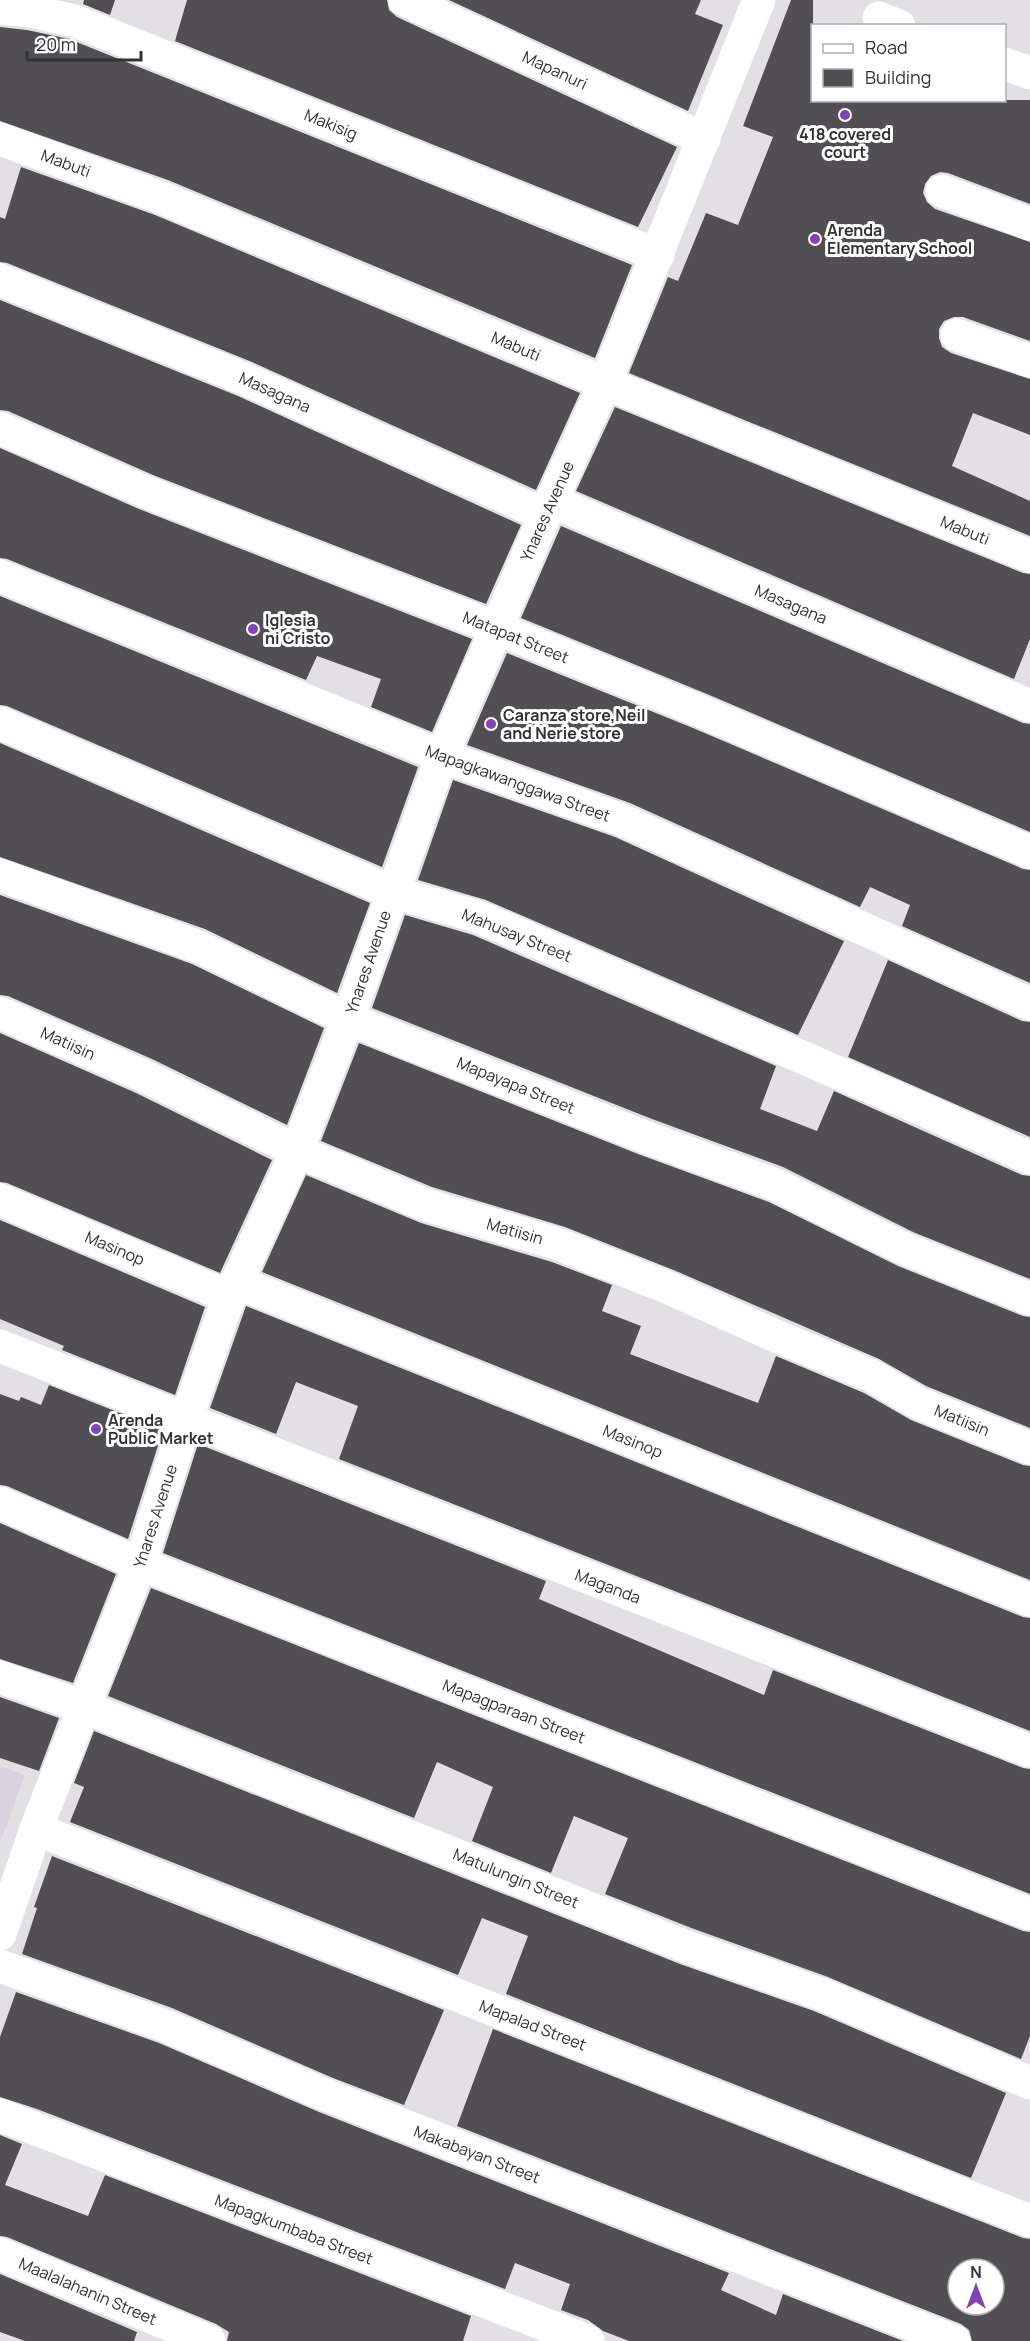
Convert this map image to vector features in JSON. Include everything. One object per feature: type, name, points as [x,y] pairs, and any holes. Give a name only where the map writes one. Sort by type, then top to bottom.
[{"type":"street","name":"Mapanuri","points":[[405,0],[705,139]]},
{"type":"street","name":"Ynares Avenue","points":[[0,1934],[36,1829],[140,1564],[186,1420],[233,1289],[297,1151],[348,1019],[442,756],[548,508],[605,383],[658,255],[705,139],[754,2]]},
{"type":"street","name":"Makisig","points":[[0,8],[30,10],[75,21],[658,255]]},
{"type":"street","points":[[1006,64],[1030,73]]},
{"type":"street","name":"Mabuti","points":[[0,139],[162,198],[605,383],[1030,556]]},
{"type":"street","points":[[942,191],[1030,224]]},
{"type":"street","name":"Masagana","points":[[0,280],[246,379],[548,508],[1030,706]]},
{"type":"street","points":[[957,335],[1030,361]]},
{"type":"street","name":"Matapat Street","points":[[0,428],[146,492],[496,628],[700,711],[1030,852]]},
{"type":"street","name":"Mapagkawanggawa Street","points":[[0,576],[442,756],[622,820],[1030,1004]]},
{"type":"street","name":"Mahusay Street","points":[[0,723],[392,892],[479,917],[1030,1158]]},
{"type":"street","name":"Mapayapa Street","points":[[0,875],[199,947],[348,1019],[645,1137],[777,1185],[905,1249],[1030,1299]]},
{"type":"street","name":"Matiisin","points":[[0,1013],[144,1076],[297,1151],[426,1205],[558,1244],[669,1288],[872,1376],[918,1403],[1030,1448]]},
{"type":"street","name":"Masinop","points":[[0,1200],[1030,1600]]},
{"type":"street","points":[[0,1346],[186,1420]]},
{"type":"street","name":"Maganda","points":[[186,1420],[1030,1751]]},
{"type":"street","name":"Mapagparaan Street","points":[[0,1503],[140,1564],[1030,1914]]},
{"type":"street","name":"Matulungin Street","points":[[0,1677],[84,1707],[687,1947],[821,1994],[1030,2084]]},
{"type":"street","name":"Mapalad Street","points":[[36,1829],[1030,2221]]},
{"type":"street","name":"Makabayan Street","points":[[0,1966],[165,2026],[326,2095],[954,2341]]},
{"type":"street","name":"Mapagkumbaba Street","points":[[0,2115],[588,2341]]},
{"type":"street","name":"Maalalahanin Street","points":[[0,2254],[209,2341]]},
{"type":"shaded area","points":[[0,1766],[25,1775],[1,1840],[0,1840]]},
{"type":"building","points":[[84,0],[115,0],[110,15],[83,4]]},
{"type":"building","points":[[187,0],[387,0],[389,10],[397,17],[677,147],[638,227],[175,41]]},
{"type":"building","points":[[449,0],[701,0],[695,14],[723,25],[688,111]]},
{"type":"building","points":[[791,0],[813,0],[811,102],[1030,100],[1030,204],[940,172],[931,176],[925,184],[923,193],[927,202],[935,209],[1030,242],[1030,341],[963,317],[954,317],[944,321],[939,329],[939,338],[942,347],[951,353],[1030,379],[1030,435],[973,413],[952,466],[1030,501],[1030,536],[629,373],[668,277],[678,281],[706,213],[738,225],[773,137],[743,126]]},
{"type":"building","points":[[0,27],[69,39],[632,265],[595,358],[168,180],[0,121]]},
{"type":"building","points":[[21,167],[155,215],[580,393],[536,490],[252,362],[0,262],[0,217],[5,219]]},
{"type":"building","points":[[0,300],[238,396],[521,525],[486,604],[153,475],[8,411],[0,410]]},
{"type":"building","points":[[615,407],[1030,574],[1030,639],[1014,679],[576,491]]},
{"type":"building","points":[[0,448],[139,509],[472,639],[432,732],[371,707],[381,679],[317,656],[306,680],[0,558]]},
{"type":"building","points":[[561,526],[1023,723],[1030,724],[1030,832],[707,694],[521,618]]},
{"type":"building","points":[[0,596],[418,767],[382,867],[7,706],[0,705]]},
{"type":"building","points":[[507,653],[693,728],[1030,870],[1030,983],[902,926],[910,905],[870,887],[860,907],[630,803],[467,745]]},
{"type":"building","points":[[0,743],[370,903],[337,993],[205,929],[0,857]]},
{"type":"building","points":[[453,780],[615,837],[844,941],[798,1035],[486,900],[418,880]]},
{"type":"building","points":[[0,895],[192,964],[324,1028],[287,1125],[152,1059],[8,996],[0,995]]},
{"type":"building","points":[[405,915],[473,935],[776,1066],[760,1109],[817,1131],[834,1091],[1022,1175],[1030,1176],[1030,1279],[913,1232],[783,1167],[652,1119],[372,1008]]},
{"type":"building","points":[[888,960],[1022,1021],[1030,1022],[1030,1137],[848,1057]]},
{"type":"building","points":[[0,1033],[136,1093],[272,1160],[220,1273],[0,1182]]},
{"type":"building","points":[[359,1043],[638,1154],[769,1202],[898,1266],[1030,1317],[1030,1428],[926,1386],[879,1359],[676,1271],[565,1227],[432,1187],[321,1141]]},
{"type":"building","points":[[306,1175],[421,1223],[552,1262],[612,1285],[602,1311],[641,1326],[630,1354],[758,1403],[776,1356],[864,1393],[911,1420],[1030,1466],[1030,1580],[262,1272]]},
{"type":"building","points":[[0,1220],[205,1307],[175,1395],[62,1350],[64,1346],[0,1319]]},
{"type":"building","points":[[246,1306],[1030,1618],[1030,1731],[339,1459],[358,1406],[296,1382],[276,1434],[210,1408]]},
{"type":"building","points":[[49,1385],[163,1430],[128,1539],[0,1485],[0,1394],[19,1401],[21,1397],[41,1405]]},
{"type":"building","points":[[198,1444],[546,1581],[539,1599],[764,1695],[773,1670],[1030,1769],[1030,1894],[163,1553]]},
{"type":"building","points":[[0,1523],[116,1574],[73,1683],[0,1659]]},
{"type":"building","points":[[151,1588],[1030,1932],[1030,2036],[1021,2059],[828,1977],[605,1894],[628,1838],[574,1816],[551,1873],[472,1841],[493,1787],[437,1762],[414,1818],[108,1696]]},
{"type":"building","points":[[0,1697],[59,1718],[39,1771],[0,1758]]},
{"type":"building","points":[[94,1731],[680,1964],[814,2011],[1006,2093],[971,2178],[506,1994],[528,1936],[482,1918],[458,1975],[70,1822],[84,1787],[74,1783]]},
{"type":"building","points":[[52,1856],[444,2010],[404,2105],[333,2078],[172,2008],[22,1954],[37,1908],[34,1907]]},
{"type":"building","points":[[16,1992],[159,2043],[319,2112],[729,2273],[721,2290],[776,2315],[783,2294],[903,2341],[629,2341],[603,2331],[588,2320],[561,2310],[570,2284],[515,2263],[505,2289],[37,2109],[0,2097],[0,2037]]},
{"type":"building","points":[[493,2029],[1030,2239],[1030,2341],[972,2341],[969,2330],[961,2324],[457,2126]]},
{"type":"building","points":[[0,2135],[22,2144],[5,2185],[88,2216],[105,2175],[471,2316],[463,2341],[227,2341],[229,2332],[216,2324],[0,2236]]},
{"type":"building","points":[[0,2274],[137,2332],[134,2341],[25,2341],[0,2332]]},
{"type":"place","name":"418 covered court","points":[[845,115]]},
{"type":"place","name":"Arenda Elementary School","points":[[815,239]]},
{"type":"place","name":"Iglesia ni Cristo","points":[[253,629]]},
{"type":"place","name":"Caranza store,Neil and Nerie store","points":[[491,724]]},
{"type":"place","name":"Arenda Public Market","points":[[96,1429]]}]
